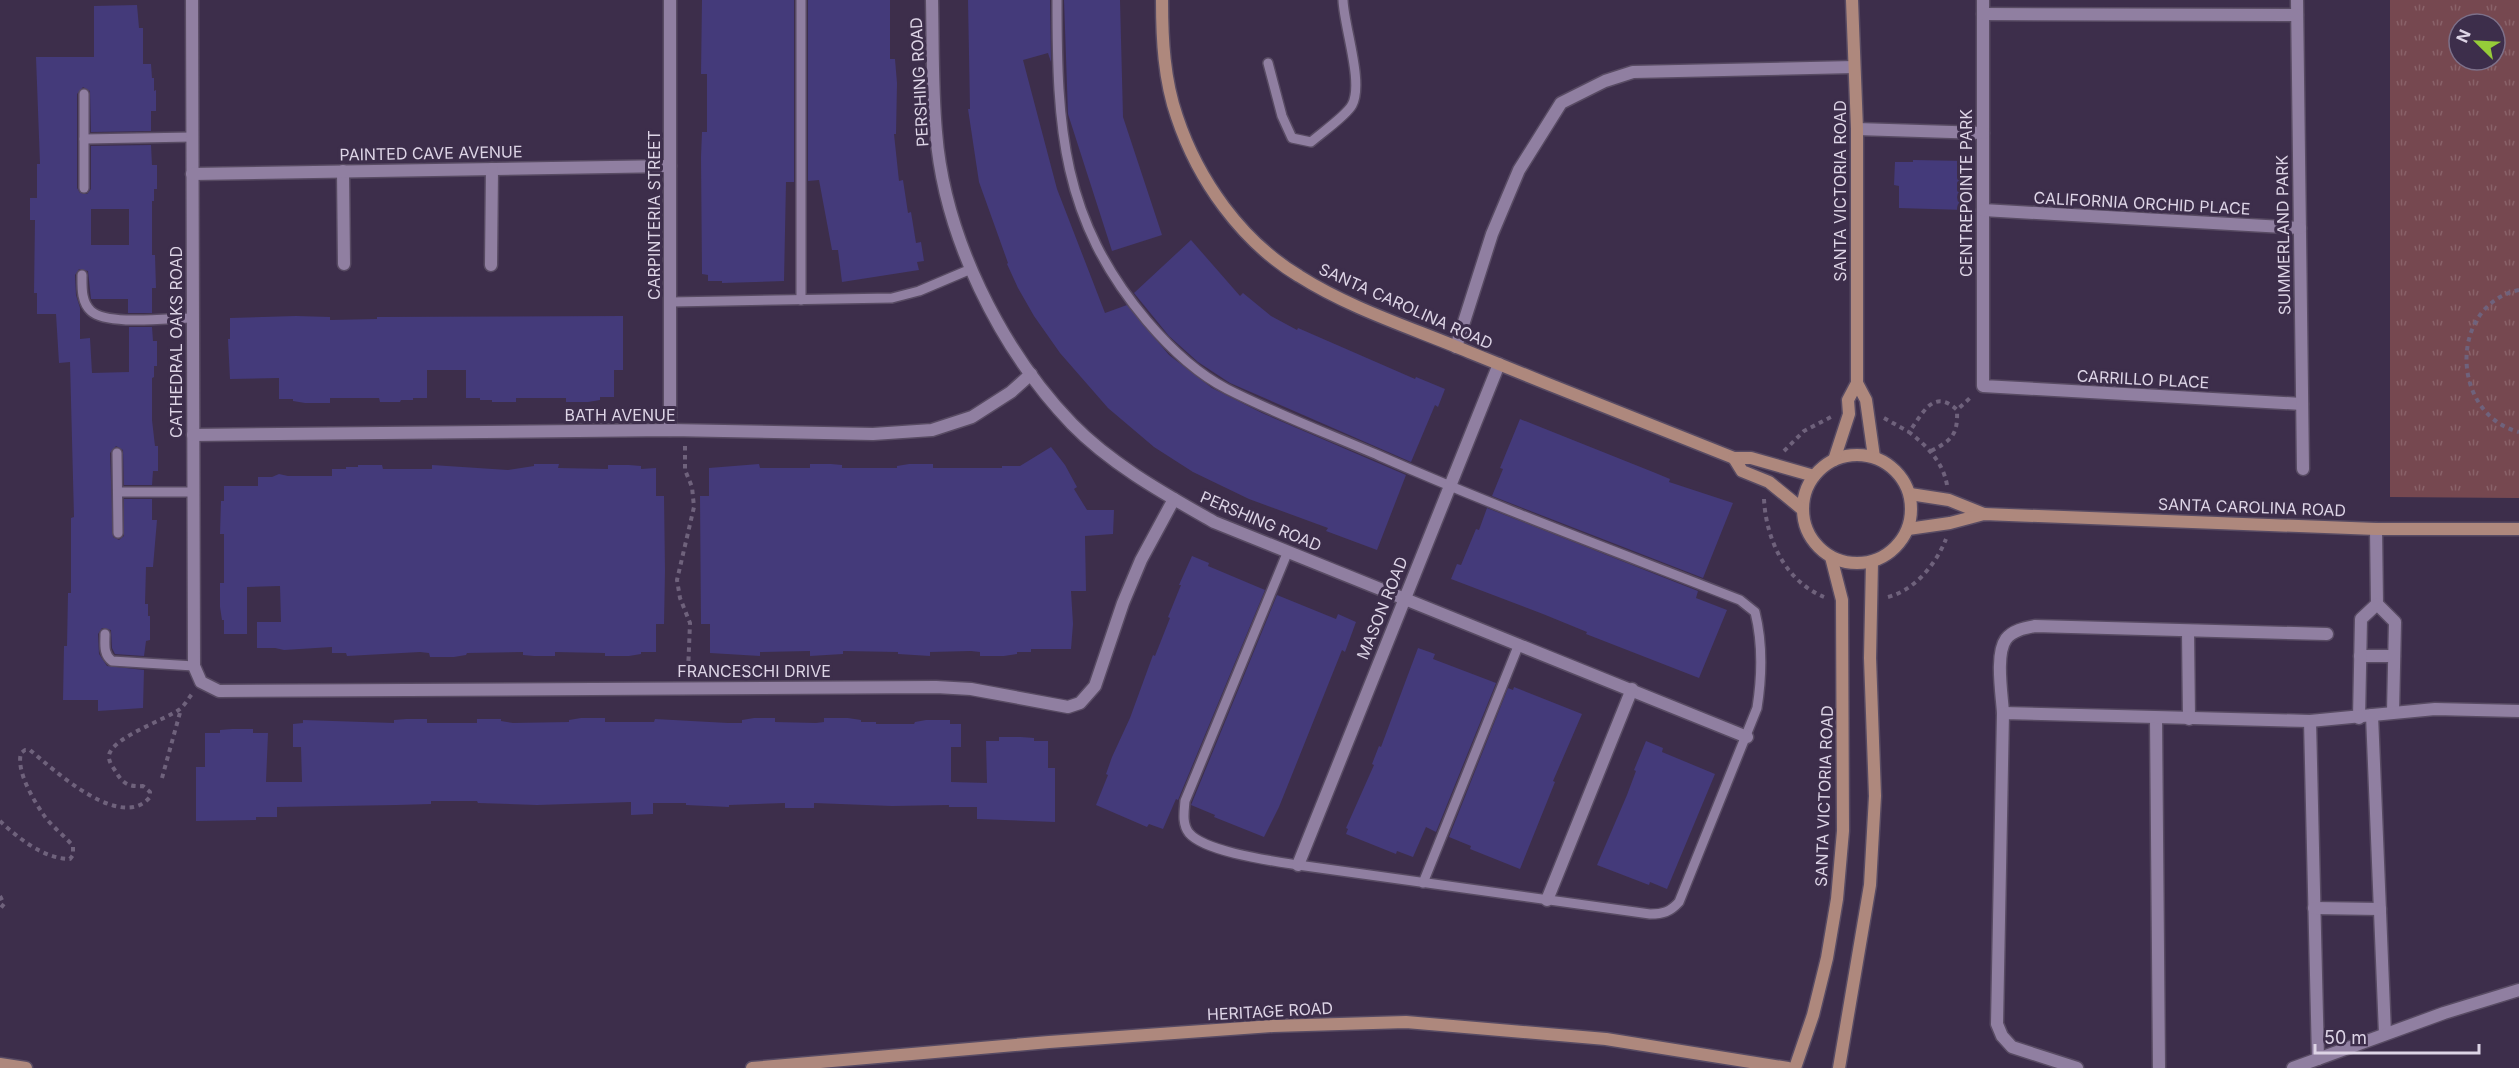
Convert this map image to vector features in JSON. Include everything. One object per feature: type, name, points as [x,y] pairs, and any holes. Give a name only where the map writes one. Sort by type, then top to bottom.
[{"type":"street","name":"CATHEDRAL OAKS ROAD","points":[[192,0],[194,666],[201,682]]},
{"type":"street","name":"CARPINTERIA STREET","points":[[670,0],[670,430]]},
{"type":"street","name":"PERSHING ROAD","points":[[932,0],[936,133],[946,193],[971,269],[998,323],[1032,374],[1073,425],[1115,460],[1214,522],[1747,736]]},
{"type":"street","name":"SANTA CAROLINA ROAD","points":[[1162,0],[1165,58],[1176,115],[1200,170],[1241,227],[1297,275],[1322,290],[1734,458],[1751,458],[1814,476]]},
{"type":"street","name":"SANTA VICTORIA ROAD","points":[[1852,0],[1857,129],[1857,382],[1866,400],[1874,458]]},
{"type":"street","name":"CENTREPOINTE PARK","points":[[1983,0],[1983,386]]},
{"type":"street","name":"SUMMERLAND PARK","points":[[2297,0],[2303,469]]},
{"type":"street","points":[[1983,14],[2297,15]]},
{"type":"street","points":[[1456,346],[1492,234],[1519,170],[1561,103],[1605,81],[1633,72],[1854,67]]},
{"type":"street","points":[[1857,129],[1983,133]]},
{"type":"street","name":"PAINTED CAVE AVENUE","points":[[192,174],[670,166]]},
{"type":"street","points":[[491,265],[492,169]]},
{"type":"street","points":[[343,171],[344,264]]},
{"type":"street","name":"CALIFORNIA ORCHID PLACE","points":[[1983,210],[2300,228]]},
{"type":"street","name":"MASON ROAD","points":[[1298,865],[1499,364]]},
{"type":"street","name":"BATH AVENUE","points":[[192,435],[670,430],[873,434],[932,430],[972,417],[1011,392],[1032,374]]},
{"type":"street","name":"SANTA VICTORIA ROAD","points":[[1834,460],[1849,414],[1848,400],[1857,382]]},
{"type":"street","name":"CARRILLO PLACE","points":[[1983,386],[2302,404]]},
{"type":"street","points":[[1861,455],[1874,458],[1896,471],[1910,494],[1911,512],[1908,529],[1900,543],[1887,555],[1872,562],[1851,563],[1831,558],[1819,549],[1804,524],[1802,509],[1805,491],[1814,476],[1834,460],[1861,455]]},
{"type":"street","name":"SANTA CAROLINA ROAD","points":[[1734,458],[1742,471],[1768,482],[1802,509]]},
{"type":"street","name":"SANTA CAROLINA ROAD","points":[[1910,494],[1948,500],[1984,514]]},
{"type":"street","name":"FRANCESCHI DRIVE","points":[[201,682],[219,691],[936,687],[971,689],[1068,707],[1080,703],[1095,686],[1123,603],[1141,560],[1174,499]]},
{"type":"street","name":"SANTA CAROLINA ROAD","points":[[1908,529],[1950,523],[1984,514],[2376,529],[2519,529]]},
{"type":"street","points":[[2376,529],[2378,604],[2395,622],[2392,712]]},
{"type":"street","name":"SANTA VICTORIA ROAD","points":[[1795,1068],[1813,1015],[1827,958],[1837,899],[1843,831],[1842,600],[1831,558]]},
{"type":"street","points":[[1839,1068],[1870,885],[1875,795],[1870,658],[1872,562]]},
{"type":"street","points":[[2359,718],[2361,619],[2378,604]]},
{"type":"street","points":[[2077,1068],[2012,1047],[2002,1036],[1997,1024],[2002,713],[2000,650],[2007,638],[2018,630],[2035,626],[2327,634]]},
{"type":"street","points":[[2188,631],[2189,719]]},
{"type":"street","points":[[2360,656],[2394,656]]},
{"type":"street","points":[[1547,900],[1632,690]]},
{"type":"street","points":[[2002,713],[2310,721],[2434,709],[2519,711]]},
{"type":"street","points":[[2372,716],[2385,1034]]},
{"type":"street","points":[[2156,718],[2159,1068]]},
{"type":"street","points":[[2310,721],[2318,1059]]},
{"type":"street","points":[[2314,908],[2380,909]]},
{"type":"street","points":[[2293,1068],[2385,1034],[2519,990]]},
{"type":"street","name":"HERITAGE ROAD","points":[[752,1068],[1049,1042],[1273,1026],[1406,1022],[1606,1039],[1788,1068]]},
{"type":"street","points":[[0,1064],[26,1068]]},
{"type":"lane","points":[[801,0],[801,300]]},
{"type":"lane","points":[[1057,0],[1057,63],[1061,127],[1071,183],[1096,249],[1130,301],[1170,348],[1225,388],[1450,486],[1740,600],[1755,612],[1761,635],[1761,684],[1757,708],[1679,902],[1672,910],[1662,914],[1650,914],[1298,865],[1246,856],[1198,840],[1188,832],[1184,818],[1185,801],[1288,551]]},
{"type":"lane","points":[[1268,63],[1282,116],[1292,138],[1311,142],[1352,106],[1357,91],[1344,20],[1343,0]]},
{"type":"lane","points":[[84,94],[84,188]]},
{"type":"lane","points":[[84,139],[192,137]]},
{"type":"lane","points":[[671,302],[892,298],[919,291],[971,269]]},
{"type":"lane","points":[[82,275],[83,301],[91,311],[101,316],[121,319],[192,318]]},
{"type":"lane","points":[[117,453],[118,533]]},
{"type":"lane","points":[[118,492],[193,492]]},
{"type":"lane","points":[[105,634],[104,649],[112,662],[194,666]]},
{"type":"lane","points":[[1423,883],[1519,644]]},
{"type":"path","points":[[2519,290],[2493,303],[2477,321],[2467,342],[2465,368],[2472,393],[2487,414],[2508,429],[2519,432]]},
{"type":"path","points":[[1931,451],[1946,443],[1954,435],[1957,428],[1957,410],[1983,386]]},
{"type":"path","points":[[1910,432],[1929,404],[1949,403],[1957,410]]},
{"type":"path","points":[[1780,456],[1789,444],[1804,431],[1837,414]]},
{"type":"path","points":[[1877,416],[1898,424],[1931,451],[1946,477],[1948,493]]},
{"type":"path","points":[[686,431],[685,470],[692,487],[694,507],[677,580],[680,598],[690,623],[688,688]]},
{"type":"path","points":[[1764,492],[1765,518],[1779,556],[1809,590],[1827,598]]},
{"type":"path","points":[[1881,599],[1905,591],[1928,570],[1941,552],[1948,535]]},
{"type":"path","points":[[162,778],[181,708],[201,682]]},
{"type":"path","points":[[0,821],[36,849],[63,859],[70,859],[73,855],[73,846],[44,816],[21,767],[21,753],[30,750],[58,774],[94,798],[119,808],[132,808],[145,803],[150,797],[150,792],[142,786],[132,787],[121,781],[108,757],[118,743],[181,708]]},
{"type":"path","points":[[0,897],[4,904],[0,909]]},
{"type":"green space","points":[[2390,0],[2519,0],[2519,498],[2390,497]]},
{"type":"building","points":[[702,0],[794,0],[794,182],[786,182],[784,281],[722,283],[722,281],[708,281],[708,275],[702,274],[701,157],[702,132],[707,132],[707,74],[701,74]]},
{"type":"building","points":[[808,0],[890,0],[890,59],[895,59],[897,83],[896,134],[894,134],[899,181],[903,180],[916,243],[921,242],[924,261],[917,262],[919,270],[842,282],[838,250],[832,250],[819,180],[808,181]]},
{"type":"building","points":[[968,0],[1050,0],[1051,62],[1048,53],[1023,60],[1057,189],[1105,313],[1127,305],[1169,355],[1212,388],[1262,413],[1406,475],[1377,550],[1326,531],[1328,528],[1249,499],[1193,472],[1154,447],[1108,408],[1060,353],[1018,288],[1007,264],[979,182],[968,109],[970,109]]},
{"type":"building","points":[[1064,0],[1120,0],[1123,117],[1162,235],[1112,251],[1068,114]]},
{"type":"building","points":[[137,5],[139,28],[143,28],[143,64],[151,64],[154,91],[156,90],[156,111],[151,111],[151,131],[91,132],[90,91],[83,87],[77,94],[77,188],[80,193],[87,194],[91,189],[91,146],[151,145],[152,165],[157,165],[157,189],[154,189],[154,201],[152,201],[152,255],[155,255],[156,288],[152,288],[152,313],[128,313],[128,299],[91,299],[88,271],[79,269],[75,275],[76,295],[80,308],[80,339],[90,338],[92,373],[129,372],[129,327],[152,327],[153,341],[157,341],[157,366],[154,366],[154,377],[152,378],[152,420],[155,446],[158,446],[158,471],[153,471],[152,485],[124,485],[123,450],[116,446],[110,453],[113,537],[119,540],[124,536],[124,499],[152,499],[152,520],[157,520],[153,567],[146,567],[145,604],[148,604],[148,616],[150,616],[150,640],[146,641],[144,656],[115,654],[112,648],[111,630],[102,628],[98,634],[99,654],[107,666],[144,670],[143,708],[98,711],[98,700],[63,700],[64,646],[67,646],[68,593],[71,593],[71,518],[74,517],[70,362],[59,363],[56,314],[37,314],[37,293],[34,293],[35,220],[30,220],[30,198],[37,198],[37,164],[40,164],[36,57],[94,57],[94,6]],"holes":[[[91,209],[129,209],[129,245],[91,245]]]},
{"type":"building","points":[[1913,160],[1966,161],[1965,210],[1899,208],[1899,186],[1894,185],[1895,162],[1913,162]]},
{"type":"building","points":[[1191,240],[1240,296],[1243,293],[1271,316],[1297,330],[1298,328],[1415,379],[1416,377],[1445,389],[1438,407],[1435,405],[1411,462],[1230,383],[1198,362],[1169,336],[1134,293]]},
{"type":"building","points":[[623,316],[623,370],[614,370],[614,397],[600,397],[600,400],[588,402],[566,402],[566,398],[516,398],[516,402],[492,402],[492,400],[480,400],[480,398],[466,398],[466,370],[427,370],[427,398],[413,398],[413,400],[401,400],[400,402],[380,402],[379,398],[330,398],[330,403],[305,403],[293,401],[293,399],[279,399],[279,378],[230,379],[228,339],[230,339],[230,318],[330,317],[330,320],[377,319],[377,317]]},
{"type":"building","points":[[1520,419],[1670,479],[1669,482],[1733,503],[1703,578],[1492,496],[1503,469],[1500,468]]},
{"type":"building","points":[[1051,447],[1065,465],[1077,487],[1074,489],[1087,510],[1114,510],[1113,534],[1085,536],[1086,591],[1071,591],[1073,624],[1071,649],[1031,649],[1031,652],[1017,652],[1017,654],[1004,656],[980,656],[980,652],[971,651],[930,652],[930,656],[898,654],[898,652],[843,651],[843,654],[810,656],[810,651],[760,652],[760,656],[710,653],[710,624],[701,624],[700,496],[709,496],[709,468],[759,464],[760,468],[810,468],[810,464],[831,464],[842,465],[842,468],[897,468],[897,466],[909,464],[933,464],[933,468],[1002,468],[1002,466],[1020,466]]},
{"type":"building","points":[[534,464],[559,464],[558,468],[608,469],[608,465],[629,465],[641,466],[641,469],[656,468],[656,496],[664,496],[665,570],[664,624],[656,624],[656,652],[641,652],[641,654],[629,656],[555,652],[555,656],[534,656],[523,655],[523,652],[467,653],[454,657],[430,657],[429,653],[420,652],[347,656],[346,653],[332,653],[332,647],[284,650],[257,648],[257,622],[281,622],[280,586],[247,587],[247,634],[224,634],[224,620],[222,620],[220,607],[220,583],[224,583],[224,534],[220,534],[224,486],[258,486],[258,477],[272,477],[279,474],[332,476],[332,469],[346,469],[346,467],[358,467],[358,465],[382,465],[383,469],[432,469],[432,465],[508,470],[534,466]]},
{"type":"building","points":[[1487,508],[1698,591],[1696,598],[1727,610],[1699,678],[1451,579],[1457,564],[1461,565],[1476,529],[1479,530]]},
{"type":"building","points":[[1192,556],[1209,563],[1208,566],[1265,590],[1178,800],[1176,799],[1163,829],[1149,824],[1147,827],[1096,805],[1108,775],[1106,774],[1112,757],[1130,718],[1153,655],[1155,656],[1170,618],[1168,617],[1181,585],[1179,585]]},
{"type":"building","points":[[1277,595],[1336,619],[1338,614],[1356,622],[1345,652],[1342,650],[1279,807],[1264,837],[1191,805]]},
{"type":"building","points":[[1418,648],[1435,654],[1433,659],[1496,683],[1436,832],[1426,827],[1413,857],[1397,851],[1396,854],[1346,834],[1348,829],[1346,828],[1374,765],[1372,764],[1379,746],[1381,747]]},
{"type":"building","points":[[1514,687],[1582,714],[1553,781],[1555,782],[1520,869],[1470,849],[1471,846],[1449,837],[1508,688],[1513,690]]},
{"type":"building","points":[[605,718],[605,722],[654,722],[655,719],[742,723],[742,720],[754,718],[775,718],[775,722],[816,723],[824,722],[824,718],[848,718],[861,720],[861,722],[876,722],[876,724],[914,724],[926,720],[950,720],[950,724],[961,724],[961,747],[951,747],[951,782],[987,783],[986,741],[999,741],[999,737],[1021,737],[1034,738],[1034,741],[1048,741],[1048,768],[1055,768],[1055,822],[977,819],[977,807],[949,807],[949,805],[892,806],[814,803],[814,808],[785,808],[785,803],[729,805],[729,807],[653,803],[653,814],[631,815],[631,802],[537,805],[478,803],[477,801],[277,807],[277,817],[256,817],[256,820],[196,821],[196,767],[205,767],[205,733],[253,729],[253,733],[268,733],[266,782],[302,782],[301,747],[293,747],[293,724],[303,723],[303,720],[394,723],[394,720],[427,719],[427,723],[477,723],[477,719],[501,719],[501,721],[513,723],[569,722],[569,720]]},
{"type":"building","points":[[1646,741],[1663,748],[1662,752],[1715,774],[1667,889],[1650,882],[1649,885],[1597,865],[1627,795]]}]
